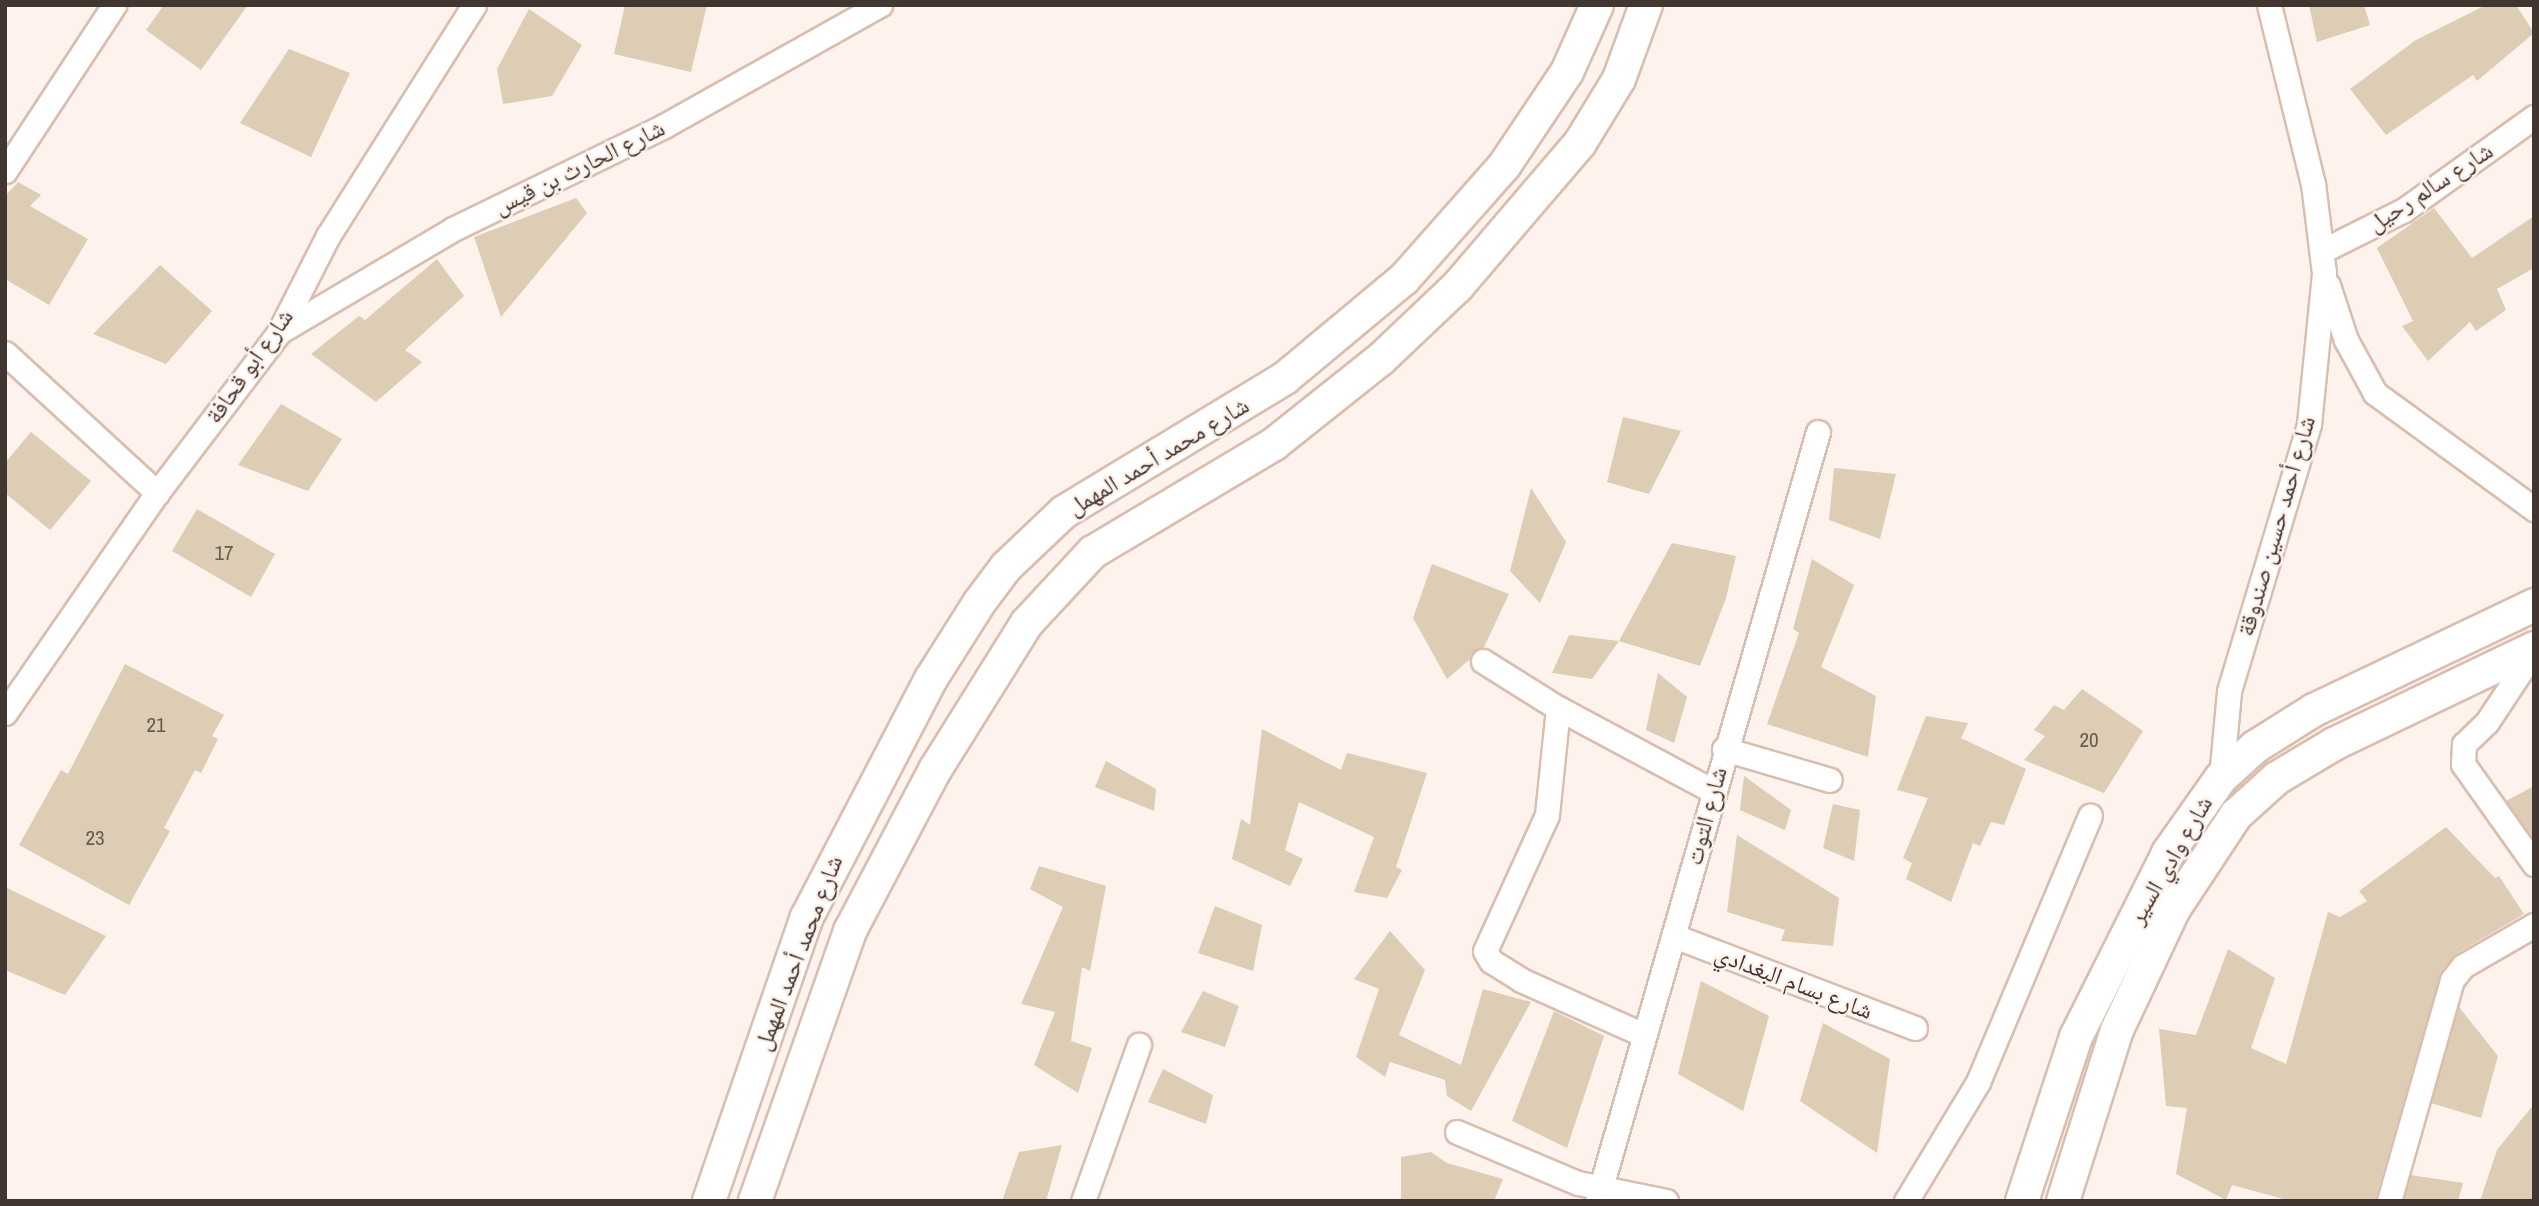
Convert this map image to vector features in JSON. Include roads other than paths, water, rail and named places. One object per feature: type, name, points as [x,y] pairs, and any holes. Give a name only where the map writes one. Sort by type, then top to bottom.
[{"type":"main road","name":"شارع محمد أحمد المهمل","points":[[709,1201],[807,917],[898,739],[979,603],[1034,537],[1064,512],[1284,378],[1404,279],[1473,206],[1532,127],[1567,72],[1597,5]]},
{"type":"main road","name":"شارع محمد أحمد المهمل","points":[[755,1201],[850,931],[934,769],[1027,623],[1093,552],[1274,444],[1381,359],[1457,287],[1580,143],[1619,79],[1646,5]]},
{"type":"main road","name":"شارع وادي السير","points":[[2022,1201],[2054,1092],[2095,996],[2168,853],[2221,778],[2255,747],[2314,710],[2534,605]]},
{"type":"main road","name":"شارع وادي السير","points":[[2063,1201],[2101,1069],[2147,963],[2195,874],[2245,806],[2277,778],[2334,744],[2534,650]]},
{"type":"main road","points":[[2221,778],[2245,806]]},
{"type":"street","points":[[5,171],[114,5]]},
{"type":"street","name":"شارع أبو قحافة","points":[[5,713],[157,493],[279,332],[328,236],[474,5]]},
{"type":"street","name":"شارع الحارث بن قيس","points":[[279,332],[453,229],[664,125],[880,5]]},
{"type":"street","name":"شارع أحمد حسين صندوقة","points":[[2269,5],[2313,184],[2323,262],[2346,340],[2375,393],[2534,509]]},
{"type":"street","name":"شارع سالم رحيل","points":[[2323,262],[2404,210],[2534,117]]},
{"type":"street","name":"شارع أحمد حسين صندوقة","points":[[2221,778],[2229,691],[2309,424],[2323,262]]},
{"type":"street","points":[[5,353],[157,493]]},
{"type":"street","name":"شارع التوت","points":[[1598,1195],[1674,936],[1724,749],[1818,432]]},
{"type":"street","points":[[2534,650],[2487,722],[2464,744],[2463,764],[2534,864]]},
{"type":"street","points":[[1483,661],[1558,708],[1713,790]]},
{"type":"street","points":[[1558,708],[1547,815],[1485,951],[1499,968],[1521,980],[1644,1035]]},
{"type":"street","points":[[1724,749],[1830,780]]},
{"type":"street","points":[[1906,1201],[1978,1083],[2090,816]]},
{"type":"street","points":[[2389,1201],[2452,980],[2463,966],[2534,925]]},
{"type":"street","name":"شارع بسام البغدادي","points":[[1674,936],[1915,1028]]},
{"type":"street","points":[[1083,1201],[1139,1045]]},
{"type":"street","points":[[1457,1132],[1598,1195],[1666,1201]]}]
